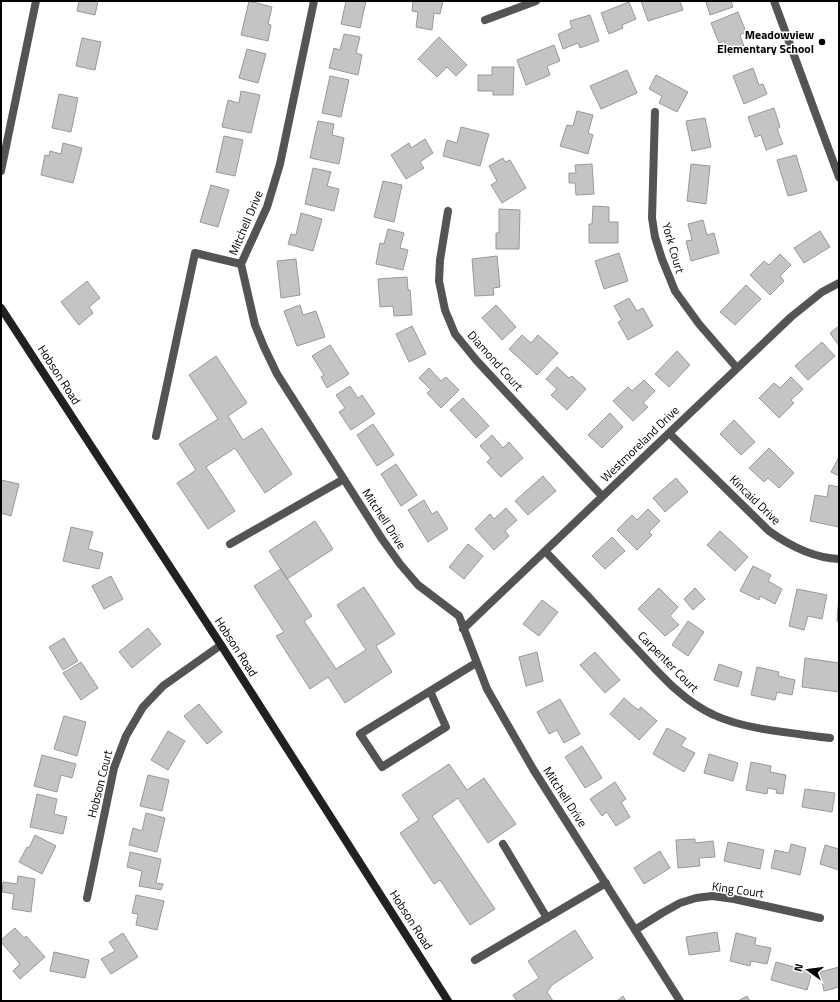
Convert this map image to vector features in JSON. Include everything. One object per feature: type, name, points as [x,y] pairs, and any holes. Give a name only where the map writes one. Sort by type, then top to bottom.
[{"type":"main road","name":"Hobson Road","points":[[1,308],[221,645],[448,1001]]},
{"type":"street","points":[[1,171],[36,1]]},
{"type":"street","name":"Mitchell Drive","points":[[314,1],[280,164],[274,186],[267,207],[241,264],[255,325],[264,348],[277,374],[382,539],[400,564],[418,585],[458,616],[487,689],[532,769],[680,1001]]},
{"type":"street","points":[[485,20],[536,1]]},
{"type":"street","points":[[774,1],[839,177]]},
{"type":"street","name":"York Court","points":[[655,112],[652,218],[655,237],[662,259],[675,291],[699,324],[737,368]]},
{"type":"street","name":"Diamond Court","points":[[448,211],[440,260],[439,281],[445,310],[455,334],[477,361],[602,496]]},
{"type":"street","points":[[156,436],[195,253],[241,264]]},
{"type":"street","name":"Westmoreland Drive","points":[[464,629],[602,496],[806,304],[822,292],[839,283]]},
{"type":"street","name":"Kincaid Drive","points":[[669,433],[780,540],[806,553],[839,559]]},
{"type":"street","points":[[230,544],[344,479]]},
{"type":"street","name":"Carpenter Court","points":[[545,551],[666,680],[693,704],[732,722],[830,738]]},
{"type":"street","name":"Hobson Court","points":[[87,898],[114,768],[126,736],[144,707],[163,686],[221,645]]},
{"type":"street","points":[[430,691],[446,727],[382,767],[360,734],[430,691],[476,663]]},
{"type":"street","points":[[503,844],[547,918]]},
{"type":"street","points":[[475,960],[606,883]]},
{"type":"street","name":"King Court","points":[[635,930],[680,903],[696,898],[712,896],[734,899],[820,918]]},
{"type":"building","points":[[79,1],[98,1],[95,15],[77,11]]},
{"type":"building","points":[[249,1],[272,7],[268,24],[271,25],[268,41],[241,35]]},
{"type":"building","points":[[346,1],[366,1],[360,28],[341,24]]},
{"type":"building","points":[[413,1],[443,1],[440,14],[434,13],[432,30],[416,27],[418,12],[412,11]]},
{"type":"building","points":[[641,1],[680,1],[683,10],[648,21]]},
{"type":"building","points":[[731,1],[733,7],[710,15],[706,2]]},
{"type":"building","points":[[629,2],[636,19],[622,25],[623,28],[609,34],[601,13]]},
{"type":"building","points":[[738,12],[746,32],[740,35],[745,49],[729,55],[724,41],[719,43],[711,23]]},
{"type":"building","points":[[590,15],[599,41],[580,48],[578,43],[563,49],[558,34],[572,28],[570,21]]},
{"type":"building","points":[[344,34],[360,37],[356,53],[362,55],[358,75],[329,68],[334,48],[340,50]]},
{"type":"building","points":[[439,37],[467,65],[456,76],[447,67],[437,77],[418,59]]},
{"type":"building","points":[[82,38],[101,42],[95,70],[76,66]]},
{"type":"building","points":[[554,45],[560,61],[547,66],[550,75],[526,85],[517,60]]},
{"type":"building","points":[[247,49],[266,54],[258,83],[239,78]]},
{"type":"building","points":[[492,67],[514,67],[513,95],[493,95],[493,91],[478,91],[478,75],[492,75]]},
{"type":"building","points":[[753,68],[759,85],[763,84],[767,94],[744,104],[733,76]]},
{"type":"building","points":[[627,70],[637,93],[601,109],[590,86]]},
{"type":"building","points":[[656,75],[688,92],[677,112],[659,103],[662,96],[649,89]]},
{"type":"building","points":[[330,76],[349,80],[341,117],[322,113]]},
{"type":"building","points":[[241,91],[260,95],[251,133],[222,127],[228,100],[239,103]]},
{"type":"building","points":[[59,94],[78,98],[71,132],[52,128]]},
{"type":"building","points":[[774,108],[780,127],[777,129],[783,144],[766,150],[761,135],[755,137],[748,117]]},
{"type":"building","points":[[577,111],[593,115],[588,133],[593,135],[588,154],[560,146],[567,125],[573,126]]},
{"type":"building","points":[[705,118],[711,147],[692,151],[686,121]]},
{"type":"building","points":[[318,121],[334,124],[332,135],[344,138],[339,164],[310,158]]},
{"type":"building","points":[[461,127],[489,134],[480,166],[443,156],[447,140],[457,143]]},
{"type":"building","points":[[224,136],[243,140],[235,176],[216,172]]},
{"type":"building","points":[[425,139],[433,153],[420,162],[424,168],[406,179],[391,155],[409,143],[411,148]]},
{"type":"building","points":[[63,143],[82,148],[73,183],[41,175],[45,155],[49,156],[50,151],[61,154]]},
{"type":"building","points":[[796,155],[807,191],[788,196],[777,160]]},
{"type":"building","points":[[503,158],[505,162],[510,160],[526,188],[502,203],[491,185],[497,181],[489,166]]},
{"type":"building","points":[[592,164],[594,194],[576,195],[575,183],[569,183],[569,173],[576,173],[575,165]]},
{"type":"building","points":[[691,164],[710,166],[706,204],[687,201]]},
{"type":"building","points":[[313,168],[331,172],[327,186],[339,189],[334,211],[305,204]]},
{"type":"building","points":[[383,181],[402,185],[394,222],[374,217]]},
{"type":"building","points":[[211,185],[229,190],[218,227],[200,222]]},
{"type":"building","points":[[593,206],[609,207],[609,222],[618,222],[618,243],[589,243],[589,224],[592,224]]},
{"type":"building","points":[[499,209],[520,210],[519,249],[496,249],[496,233],[499,233]]},
{"type":"building","points":[[301,213],[322,219],[313,251],[288,244],[291,234],[296,235]]},
{"type":"building","points":[[703,220],[707,235],[714,233],[719,253],[691,261],[686,241],[692,240],[688,224]]},
{"type":"building","points":[[388,229],[404,233],[400,248],[408,250],[403,270],[376,264],[380,243],[384,244]]},
{"type":"building","points":[[820,231],[830,247],[804,263],[794,248]]},
{"type":"building","points":[[619,253],[628,281],[604,289],[595,261]]},
{"type":"building","points":[[780,254],[791,265],[780,276],[784,281],[770,295],[750,275],[764,261],[769,265]]},
{"type":"building","points":[[497,256],[500,287],[493,288],[494,295],[475,296],[472,259]]},
{"type":"building","points":[[296,259],[300,295],[281,298],[277,261]]},
{"type":"building","points":[[407,277],[408,290],[410,290],[412,315],[394,316],[393,306],[380,307],[378,279]]},
{"type":"building","points":[[87,281],[100,298],[89,307],[93,313],[79,325],[61,302]]},
{"type":"building","points":[[746,285],[761,299],[735,325],[720,312]]},
{"type":"building","points":[[629,298],[637,311],[643,308],[653,326],[628,340],[618,322],[622,320],[614,306]]},
{"type":"building","points":[[300,305],[303,315],[316,311],[325,337],[297,346],[284,311]]},
{"type":"building","points":[[496,305],[516,327],[502,340],[482,318]]},
{"type":"building","points":[[412,326],[426,354],[409,362],[396,334]]},
{"type":"building","points":[[839,326],[839,346],[830,333]]},
{"type":"building","points":[[522,335],[531,343],[538,335],[558,353],[537,375],[509,349]]},
{"type":"building","points":[[822,342],[835,356],[808,380],[795,366]]},
{"type":"building","points":[[330,345],[349,374],[327,388],[321,377],[324,375],[312,356]]},
{"type":"building","points":[[677,351],[690,365],[669,387],[655,374]]},
{"type":"building","points":[[216,356],[247,403],[228,416],[243,440],[262,428],[292,474],[265,493],[235,448],[206,467],[235,511],[208,529],[177,483],[196,470],[179,444],[218,419],[189,375]]},
{"type":"building","points":[[557,367],[569,378],[572,376],[586,389],[567,410],[551,395],[557,389],[546,379]]},
{"type":"building","points":[[429,368],[441,381],[446,377],[459,390],[441,408],[427,393],[431,390],[419,378]]},
{"type":"building","points":[[791,377],[803,389],[791,400],[794,403],[779,418],[759,398],[774,383],[780,388]]},
{"type":"building","points":[[644,380],[655,391],[643,403],[648,407],[633,421],[613,401],[628,387],[632,391]]},
{"type":"building","points":[[350,386],[358,398],[362,395],[375,414],[351,430],[339,412],[345,408],[336,395]]},
{"type":"building","points":[[463,398],[489,426],[476,438],[450,410]]},
{"type":"building","points":[[610,413],[623,427],[602,448],[588,435]]},
{"type":"building","points":[[734,420],[755,442],[741,455],[720,434]]},
{"type":"building","points":[[373,424],[394,455],[377,466],[357,435]]},
{"type":"building","points":[[492,435],[503,448],[509,442],[523,458],[501,477],[487,462],[491,458],[480,446]]},
{"type":"building","points":[[769,448],[794,473],[779,488],[768,478],[764,482],[749,468]]},
{"type":"building","points":[[839,457],[839,476],[831,472]]},
{"type":"building","points":[[396,464],[417,495],[401,506],[381,474]]},
{"type":"building","points":[[543,476],[556,491],[528,515],[515,501]]},
{"type":"building","points":[[676,478],[688,492],[665,512],[653,498]]},
{"type":"building","points":[[1,480],[19,484],[11,516],[1,513]]},
{"type":"building","points":[[829,485],[839,487],[839,527],[810,521],[815,495],[827,497]]},
{"type":"building","points":[[424,500],[432,514],[437,511],[448,529],[428,542],[408,510]]},
{"type":"building","points":[[506,508],[517,520],[505,531],[509,536],[494,550],[475,529],[490,514],[494,519]]},
{"type":"building","points":[[648,509],[660,521],[649,532],[652,535],[637,550],[617,530],[632,515],[637,520]]},
{"type":"building","points":[[315,521],[333,549],[287,579],[269,551]]},
{"type":"building","points":[[71,527],[93,532],[88,549],[103,553],[99,569],[63,561]]},
{"type":"building","points":[[720,531],[748,557],[735,571],[707,545]]},
{"type":"building","points":[[612,537],[625,551],[605,569],[592,556]]},
{"type":"building","points":[[468,544],[483,556],[464,579],[449,567]]},
{"type":"building","points":[[753,566],[771,575],[768,581],[782,589],[775,604],[760,596],[759,600],[740,591]]},
{"type":"building","points":[[281,569],[312,616],[304,621],[336,669],[366,650],[337,605],[364,587],[395,634],[376,646],[392,672],[345,703],[328,677],[310,689],[276,636],[284,632],[254,586]]},
{"type":"building","points":[[111,576],[123,599],[104,609],[92,586]]},
{"type":"building","points":[[659,588],[678,607],[670,616],[679,625],[665,636],[638,609]]},
{"type":"building","points":[[695,588],[705,599],[693,610],[684,599]]},
{"type":"building","points":[[797,589],[827,595],[822,619],[808,616],[804,630],[789,626]]},
{"type":"building","points":[[839,594],[839,622],[837,621]]},
{"type":"building","points":[[542,600],[558,612],[539,636],[523,624]]},
{"type":"building","points":[[688,621],[704,632],[688,656],[672,645]]},
{"type":"building","points":[[148,628],[161,644],[132,668],[119,652]]},
{"type":"building","points":[[64,638],[78,661],[63,670],[49,647]]},
{"type":"building","points":[[537,652],[543,681],[526,686],[519,657]]},
{"type":"building","points":[[595,652],[620,680],[605,693],[580,665]]},
{"type":"building","points":[[805,658],[839,663],[839,692],[802,687]]},
{"type":"building","points":[[81,662],[98,688],[81,700],[63,673]]},
{"type":"building","points":[[719,664],[742,672],[738,687],[714,680]]},
{"type":"building","points":[[757,667],[779,672],[778,676],[795,680],[792,695],[777,692],[775,700],[751,695]]},
{"type":"building","points":[[624,698],[638,710],[641,707],[657,721],[639,740],[610,714]]},
{"type":"building","points":[[560,699],[580,734],[564,743],[557,730],[549,734],[537,712]]},
{"type":"building","points":[[199,704],[222,732],[207,744],[184,716]]},
{"type":"building","points":[[64,716],[86,722],[77,756],[54,749]]},
{"type":"building","points":[[667,728],[686,738],[681,746],[695,753],[684,772],[653,754]]},
{"type":"building","points":[[168,731],[185,741],[168,770],[151,760]]},
{"type":"building","points":[[582,746],[602,778],[585,788],[565,757]]},
{"type":"building","points":[[709,754],[738,763],[733,781],[704,773]]},
{"type":"building","points":[[42,755],[76,764],[72,778],[61,775],[57,792],[34,786]]},
{"type":"building","points":[[751,762],[771,766],[770,772],[786,775],[783,794],[776,793],[777,790],[768,788],[767,794],[746,790]]},
{"type":"building","points":[[449,764],[467,790],[484,778],[516,824],[488,843],[458,798],[432,816],[495,909],[470,925],[440,880],[434,884],[400,833],[419,820],[402,795]]},
{"type":"building","points":[[148,775],[169,780],[162,811],[140,806]]},
{"type":"building","points":[[615,782],[626,799],[621,802],[630,817],[616,826],[607,812],[602,816],[590,799]]},
{"type":"building","points":[[805,789],[835,793],[832,812],[802,807]]},
{"type":"building","points":[[37,794],[57,799],[54,814],[67,817],[63,834],[30,827]]},
{"type":"building","points":[[146,813],[165,818],[157,852],[129,845],[133,828],[142,831]]},
{"type":"building","points":[[35,835],[56,846],[42,874],[19,862],[27,847],[29,848]]},
{"type":"building","points":[[695,839],[695,843],[713,841],[715,857],[699,858],[700,866],[678,868],[676,840]]},
{"type":"building","points":[[728,842],[764,850],[760,869],[724,861]]},
{"type":"building","points":[[791,844],[806,848],[800,875],[771,868],[775,850],[789,853]]},
{"type":"building","points":[[825,845],[839,849],[839,870],[820,864]]},
{"type":"building","points":[[660,851],[670,868],[644,884],[634,868]]},
{"type":"building","points":[[130,852],[161,859],[156,883],[163,884],[161,890],[139,886],[142,871],[127,867]]},
{"type":"building","points":[[18,876],[35,879],[31,912],[12,909],[14,894],[2,892],[3,882],[17,884]]},
{"type":"building","points":[[136,895],[164,901],[157,930],[136,925],[138,914],[132,913]]},
{"type":"building","points":[[15,928],[24,938],[26,936],[45,957],[20,979],[13,971],[20,964],[1,942],[1,940]]},
{"type":"building","points":[[575,930],[593,958],[552,985],[547,992],[553,1001],[517,1001],[513,995],[539,978],[528,961]]},
{"type":"building","points":[[717,932],[720,951],[689,955],[686,937]]},
{"type":"building","points":[[123,933],[138,957],[111,974],[101,959],[115,951],[109,942]]},
{"type":"building","points":[[736,933],[756,938],[755,945],[771,948],[767,964],[751,961],[750,966],[730,961]]},
{"type":"building","points":[[54,952],[89,960],[85,978],[50,971]]},
{"type":"building","points":[[776,962],[812,972],[807,990],[771,980]]},
{"type":"building","points":[[839,967],[839,987],[824,991],[820,972]]},
{"type":"building","points":[[623,996],[626,1001],[617,1001]]},
{"type":"building","points":[[747,996],[750,1001],[738,1001]]},
{"type":"place","name":"Meadowview Elementary School","points":[[822,42]]}]
